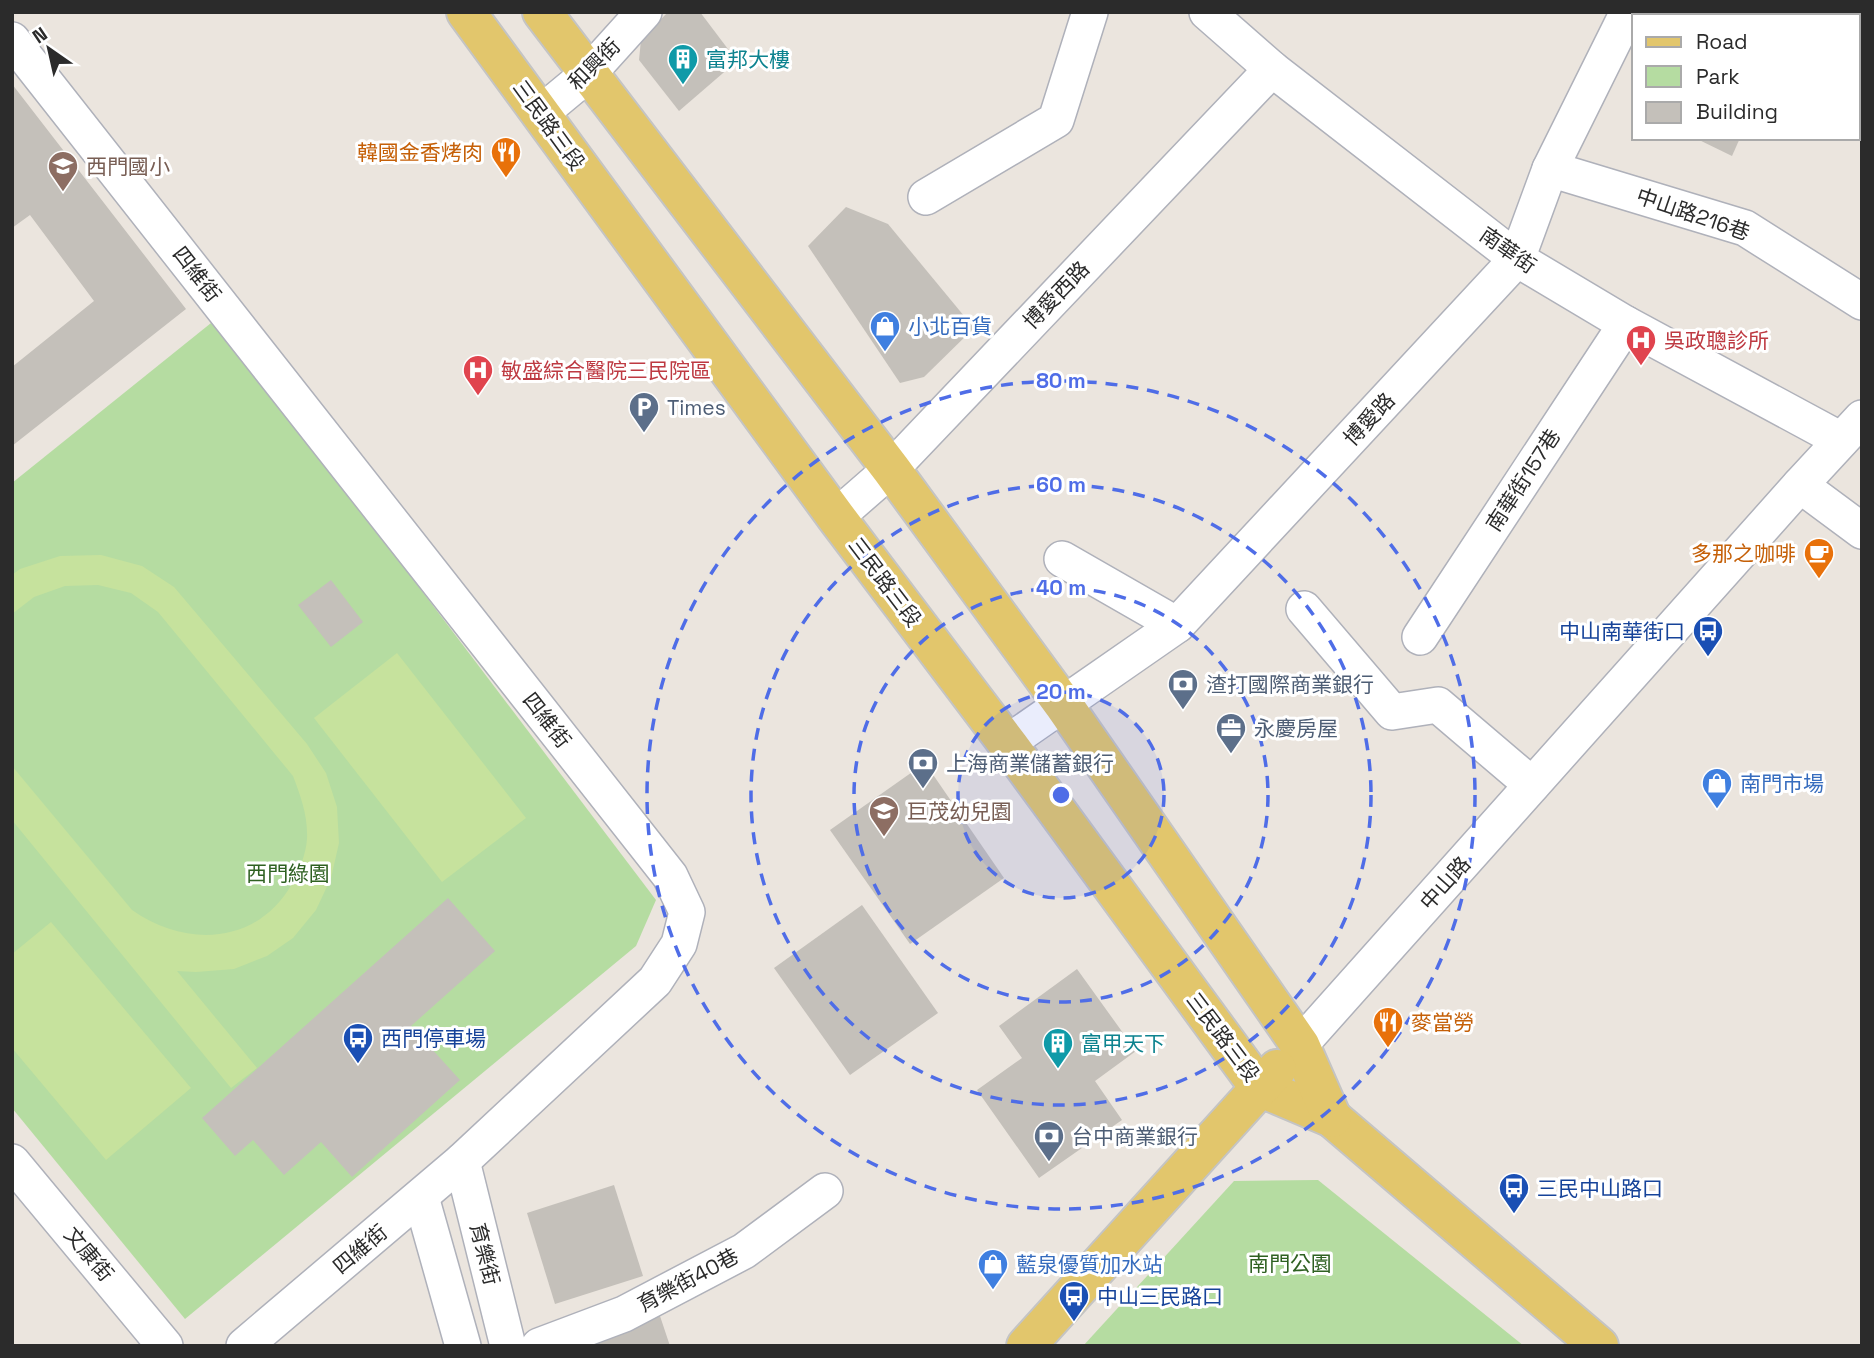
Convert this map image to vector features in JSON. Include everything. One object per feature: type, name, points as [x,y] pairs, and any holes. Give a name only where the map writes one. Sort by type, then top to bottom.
[{"type":"main road","name":"三民路三段","points":[[466,12],[1259,1087],[1332,1118],[1599,1346]]},
{"type":"main road","name":"三民路三段","points":[[542,12],[891,469],[1063,704],[1300,1045],[1332,1118]]},
{"type":"main road","name":"中山路","points":[[1026,1346],[1300,1045]]},
{"type":"street","name":"和興街","points":[[541,113],[588,74],[644,12]]},
{"type":"street","points":[[926,197],[1056,120],[1090,12]]},
{"type":"street","name":"南華街","points":[[1207,12],[1272,69],[1517,259],[1626,324],[1852,429]]},
{"type":"street","name":"博愛路","points":[[1007,743],[1177,625],[1517,259],[1550,169],[1628,12]]},
{"type":"street","name":"四維街","points":[[12,40],[670,876],[687,912],[679,944],[655,981],[462,1161],[244,1346]]},
{"type":"street","name":"博愛西路","points":[[836,517],[891,469],[1272,69]]},
{"type":"street","name":"中山路216巷","points":[[1550,169],[1745,228],[1862,302]]},
{"type":"street","name":"南華街157巷","points":[[1420,637],[1626,324]]},
{"type":"street","name":"中山路","points":[[1300,1045],[1852,429]]},
{"type":"street","points":[[1800,485],[1862,531]]},
{"type":"street","points":[[1062,559],[1177,625]]},
{"type":"street","points":[[1304,609],[1392,712],[1438,705],[1532,785]]},
{"type":"street","name":"育樂街","points":[[462,1161],[508,1346]]},
{"type":"street","name":"文康街","points":[[12,1163],[165,1346]]},
{"type":"street","name":"育樂街40巷","points":[[539,1346],[624,1314],[744,1251],[825,1191]]},
{"type":"street","points":[[421,1197],[463,1346]]},
{"type":"green space","name":"西門綠園","points":[[216,319],[656,900],[636,946],[185,1319],[12,1108],[12,483]]},
{"type":"green space","points":[[101,555],[142,566],[174,587],[307,744],[326,773],[337,807],[339,843],[331,878],[316,910],[293,938],[267,956],[234,969],[177,971],[257,1068],[231,1088],[12,820],[12,766],[132,910],[175,931],[197,935],[240,929],[260,919],[277,904],[292,884],[302,862],[307,831],[293,776],[158,612],[131,593],[98,585],[65,586],[34,597],[12,614],[12,575],[20,569],[60,556]]},
{"type":"green space","points":[[397,653],[526,818],[442,882],[314,718]]},
{"type":"green space","points":[[51,922],[191,1088],[106,1160],[12,1048],[12,954]]},
{"type":"green space","name":"南門公園","points":[[1318,1180],[1524,1346],[1083,1346],[1234,1181]]},
{"type":"building","name":"富邦大樓","points":[[668,12],[700,12],[737,61],[679,111],[639,60],[641,40]]},
{"type":"building","points":[[12,84],[186,309],[12,446],[12,367],[94,301],[30,215],[12,228]]},
{"type":"building","points":[[1699,140],[1739,140],[1732,156]]},
{"type":"building","points":[[846,207],[888,224],[974,328],[924,377],[900,383],[808,246]]},
{"type":"building","points":[[331,580],[363,622],[331,647],[298,605]]},
{"type":"building","points":[[925,763],[1004,878],[910,944],[830,830]]},
{"type":"building","points":[[448,898],[495,951],[411,1026],[460,1080],[352,1177],[321,1142],[284,1175],[253,1140],[235,1156],[202,1118]]},
{"type":"building","points":[[862,905],[938,1013],[850,1075],[774,968]]},
{"type":"building","name":"富甲天下","points":[[1077,969],[1136,1051],[1095,1081],[1122,1120],[1039,1178],[977,1090],[1022,1058],[999,1026]]},
{"type":"building","points":[[614,1185],[643,1276],[555,1304],[527,1213]]},
{"type":"building","points":[[658,1310],[670,1346],[566,1346]]},
{"type":"place","name":"富邦大樓","points":[[683,86]]},
{"type":"place","name":"韓國金香烤肉","points":[[506,179]]},
{"type":"place","name":"西門國小","points":[[63,193]]},
{"type":"place","name":"小北百貨","points":[[885,353]]},
{"type":"place","name":"吳政聰診所","points":[[1641,367]]},
{"type":"place","name":"敏盛綜合醫院三民院區","points":[[478,397]]},
{"type":"place","name":"Times","points":[[644,434]]},
{"type":"place","name":"多那之咖啡","points":[[1819,580]]},
{"type":"place","name":"中山南華街口","points":[[1708,658]]},
{"type":"place","name":"渣打國際商業銀行","points":[[1183,711]]},
{"type":"place","name":"永慶房屋","points":[[1231,755]]},
{"type":"place","name":"上海商業儲蓄銀行","points":[[923,790]]},
{"type":"place","name":"南門市場","points":[[1717,810]]},
{"type":"place","name":"巨茂幼兒園","points":[[884,838]]},
{"type":"place","name":"麥當勞","points":[[1388,1049]]},
{"type":"place","name":"西門停車場","points":[[358,1065]]},
{"type":"place","name":"富甲天下","points":[[1058,1070]]},
{"type":"place","name":"台中商業銀行","points":[[1049,1163]]},
{"type":"place","name":"三民中山路口","points":[[1514,1215]]},
{"type":"place","name":"藍泉優質加水站","points":[[993,1291]]},
{"type":"place","name":"中山三民路口","points":[[1074,1323]]}]
